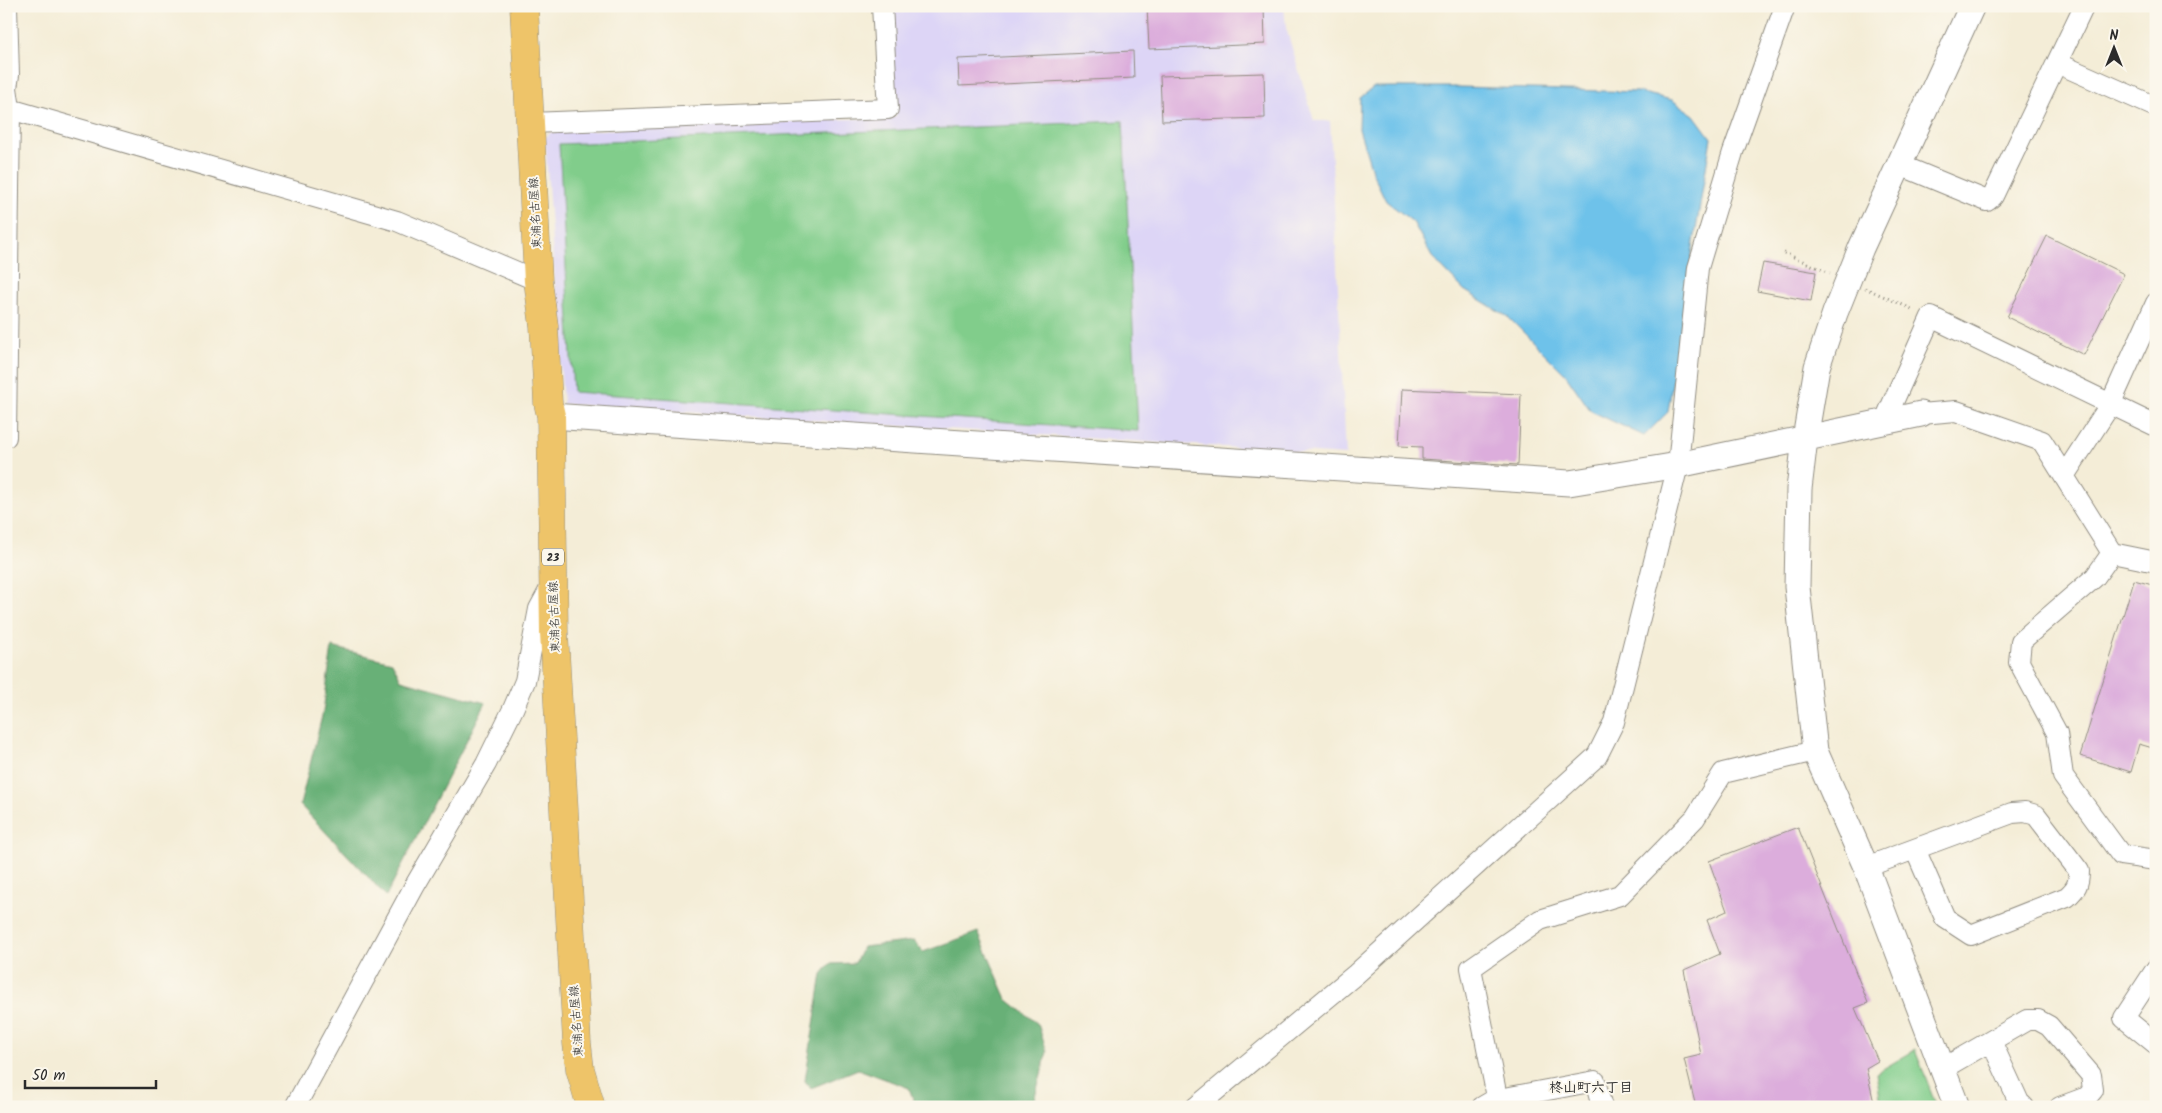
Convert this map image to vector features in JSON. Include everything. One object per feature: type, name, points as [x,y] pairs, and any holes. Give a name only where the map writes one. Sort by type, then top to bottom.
[{"type":"main road","name":"東浦名古屋線","points":[[524,6],[538,281],[544,326],[548,403],[551,416],[552,585],[577,1042],[580,1069],[591,1107]]},
{"type":"street","points":[[6,437],[10,109],[7,88],[9,75],[8,6]]},
{"type":"street","points":[[531,123],[888,109],[882,6]]},
{"type":"street","points":[[1196,1107],[1356,974],[1597,756],[1614,722],[1678,465],[1698,268],[1733,152],[1786,6]]},
{"type":"street","points":[[1957,1107],[1866,867],[1815,751],[1797,586],[1799,489],[1805,440],[1818,367],[1835,313],[1861,248],[1972,6]]},
{"type":"street","points":[[1900,164],[1986,201],[1993,196],[2084,6]]},
{"type":"street","points":[[2057,62],[2156,107]]},
{"type":"street","points":[[10,109],[397,221],[538,281]]},
{"type":"street","points":[[2064,476],[2110,405],[2156,303]]},
{"type":"street","points":[[1885,420],[1931,317],[2156,426]]},
{"type":"street","points":[[551,416],[1569,483],[1678,465],[1805,440],[1885,420],[1956,411],[2042,441],[2112,552],[2156,562]]},
{"type":"street","points":[[2112,552],[2095,577],[2021,641],[2018,662],[2057,733],[2063,776],[2121,855],[2156,860]]},
{"type":"street","points":[[295,1107],[414,887],[486,764],[525,681],[539,609],[552,585]]},
{"type":"street","points":[[1602,1107],[1595,1081],[1493,1104],[1470,968],[1540,920],[1620,895],[1695,818],[1723,773],[1815,751]]},
{"type":"street","points":[[1866,867],[2012,813],[2025,812],[2036,815],[2079,871],[2079,882],[2076,890],[2067,897],[1971,935],[1945,918],[1915,849]]},
{"type":"street","points":[[2156,969],[2124,1018],[2156,1044]]},
{"type":"street","points":[[1942,1069],[2027,1020],[2038,1020],[2049,1026],[2092,1074],[2093,1090],[2087,1097],[2060,1107]]},
{"type":"street","points":[[1991,1040],[2019,1102],[2024,1107]]},
{"type":"shaded area","points":[[890,6],[1284,6],[1286,28],[1314,121],[1330,121],[1346,455],[563,404],[545,138],[551,132],[896,117]]},
{"type":"green space","points":[[1123,121],[1138,431],[573,392],[559,144]]},
{"type":"green space","points":[[332,647],[392,662],[401,680],[486,703],[386,896],[300,805],[323,712]]},
{"type":"green space","points":[[978,932],[1007,999],[1038,1024],[1047,1052],[1032,1107],[916,1107],[909,1088],[858,1069],[811,1088],[805,1081],[822,974],[830,964],[855,963],[863,947],[914,941],[923,952]]},
{"type":"green space","points":[[1915,1050],[1937,1107],[1882,1107],[1876,1073]]},
{"type":"water","points":[[1374,87],[1460,87],[1638,92],[1672,100],[1694,115],[1711,138],[1668,412],[1644,436],[1591,411],[1566,375],[1508,317],[1464,290],[1432,257],[1413,222],[1386,201],[1373,174],[1359,129],[1360,98]]},
{"type":"building","points":[[1147,6],[1264,6],[1265,44],[1149,49]]},
{"type":"building","points":[[1133,51],[1134,78],[959,86],[958,59]]},
{"type":"building","points":[[1264,73],[1265,118],[1162,121],[1160,76]]},
{"type":"building","points":[[2047,236],[2124,274],[2084,355],[2007,317]]},
{"type":"building","points":[[1763,263],[1816,272],[1811,301],[1757,291]]},
{"type":"building","points":[[1402,389],[1521,394],[1518,465],[1422,459],[1422,447],[1399,446]]},
{"type":"building","points":[[2134,580],[2156,586],[2156,749],[2139,744],[2131,772],[2080,756]]},
{"type":"building","points":[[1798,827],[1868,1003],[1855,1008],[1878,1061],[1866,1068],[1875,1107],[1696,1107],[1684,1059],[1701,1055],[1684,970],[1720,954],[1707,920],[1727,911],[1709,861]]},
{"type":"district","name":"柊山町六丁目","points":[[1591,1087]]}]
